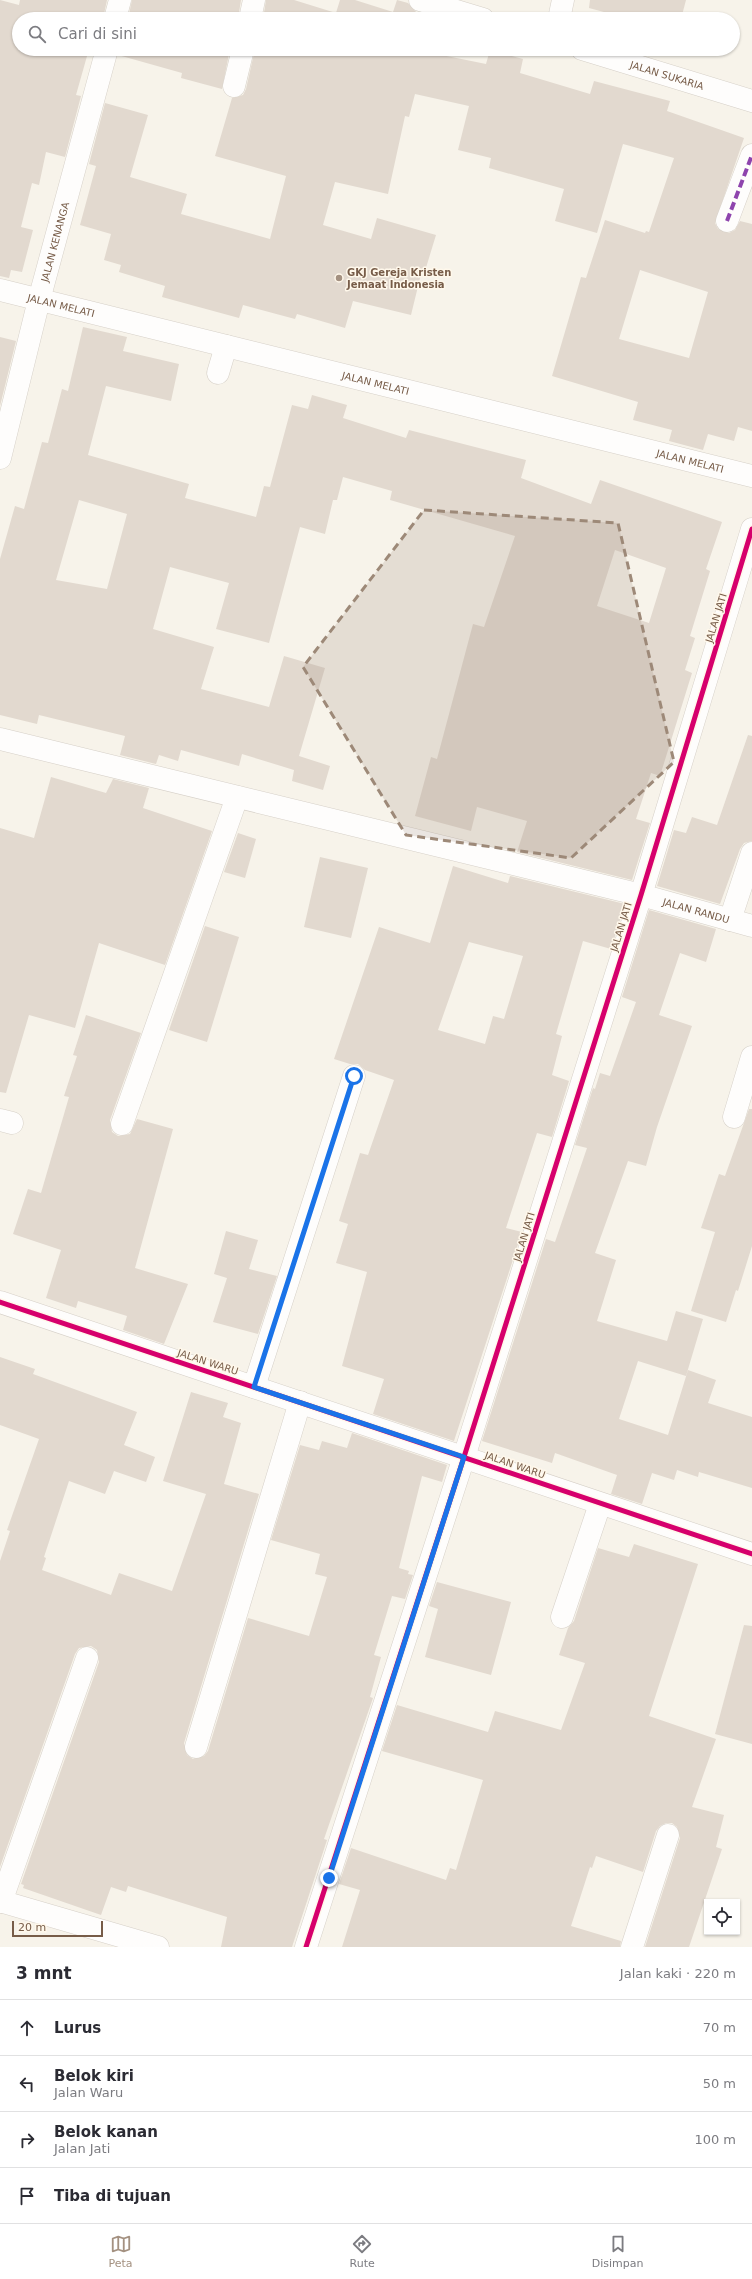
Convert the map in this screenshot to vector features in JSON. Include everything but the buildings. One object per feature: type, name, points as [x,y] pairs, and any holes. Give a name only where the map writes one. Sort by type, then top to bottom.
[{"type":"street","points":[[117,12],[120,0]]},
{"type":"street","points":[[251,12],[254,0]]},
{"type":"street","points":[[420,0],[460,12]]},
{"type":"street","points":[[560,12],[563,0]]},
{"type":"street","name":"JALAN KENANGA","points":[[0,458],[39,300],[105,56]]},
{"type":"street","points":[[234,86],[241,56]]},
{"type":"street","name":"JALAN SUKARIA","points":[[605,56],[752,100]]},
{"type":"street","points":[[727,221],[752,155]]},
{"type":"street","name":"JALAN MELATI","points":[[0,290],[752,476]]},
{"type":"street","points":[[218,373],[226,346]]},
{"type":"street","name":"JALAN JATI","points":[[306,1947],[464,1457],[641,895],[752,529]]},
{"type":"street","name":"JALAN RANDU","points":[[0,739],[641,895],[752,926]]},
{"type":"street","points":[[122,1124],[237,797]]},
{"type":"street","points":[[730,920],[752,853]]},
{"type":"street","points":[[734,1117],[752,1057]]},
{"type":"street","points":[[254,1387],[354,1076]]},
{"type":"street","name":"JALAN WARU","points":[[0,1302],[752,1554]]},
{"type":"street","points":[[196,1747],[300,1402]]},
{"type":"street","points":[[562,1617],[600,1504]]},
{"type":"street","points":[[87,1658],[1,1901],[158,1947]]},
{"type":"street","points":[[632,1947],[668,1835]]},
{"type":"highlighted area","points":[[424,510],[618,523],[674,762],[571,858],[406,835],[303,667]]},
{"type":"marked path","points":[[727,221],[752,155]]},
{"type":"cycle path","points":[[306,1947],[464,1457],[641,895],[752,529]]},
{"type":"cycle path","points":[[0,1302],[752,1554]]},
{"type":"place","name":"GKJ Gereja Kristen Jemaat Indonesia","points":[[339,278]]},
{"type":"route","points":[[329,1878],[464,1457],[254,1387],[354,1076]]}]
